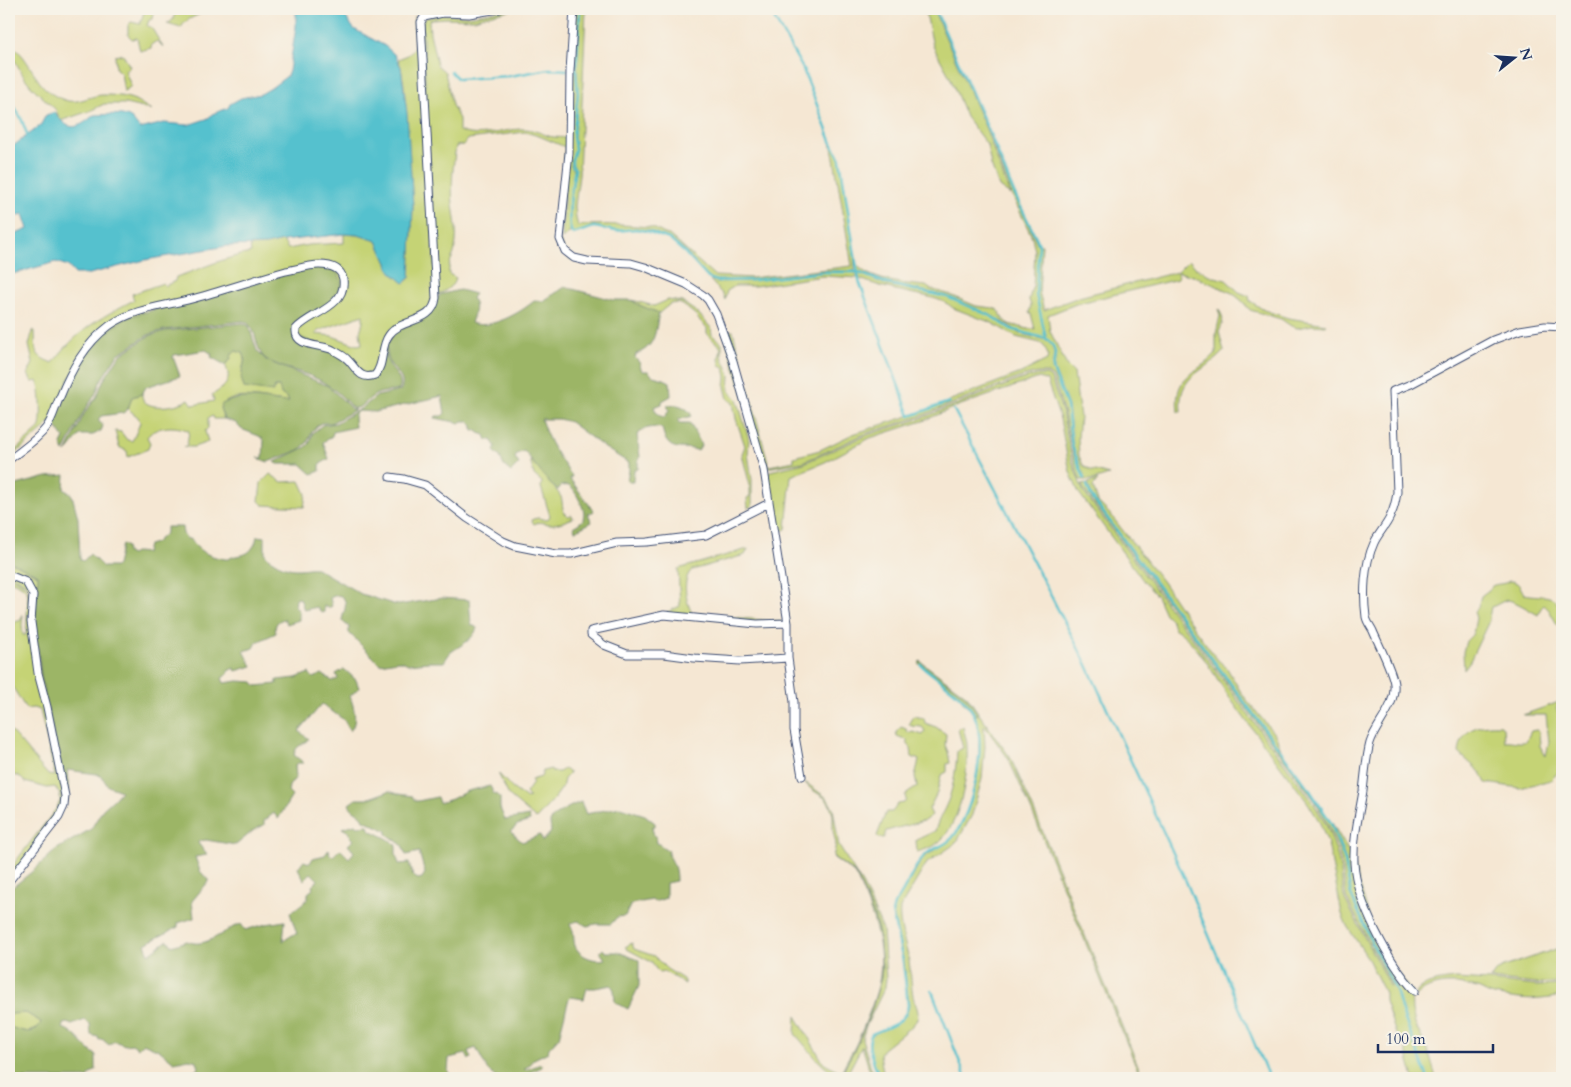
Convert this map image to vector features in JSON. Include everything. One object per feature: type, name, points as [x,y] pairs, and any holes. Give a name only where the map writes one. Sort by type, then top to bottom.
[{"type":"street","points":[[9,460],[45,429],[76,363],[96,337],[114,323],[147,309],[198,298],[299,268],[319,264],[331,266],[338,270],[343,280],[342,289],[335,301],[296,329],[296,335],[307,344],[331,349],[345,357],[356,371],[363,376],[372,377],[375,375],[380,368],[384,347],[389,334],[397,327],[428,314],[434,308],[436,298],[421,22],[424,16],[432,14],[470,14],[500,9]]},
{"type":"street","points":[[574,9],[570,71],[569,153],[560,239],[570,256],[581,260],[631,263],[686,284],[708,300],[716,314],[752,424],[764,470],[777,543],[788,624],[788,658],[794,702],[794,730],[802,776]]},
{"type":"street","points":[[1415,991],[1396,968],[1373,923],[1360,891],[1354,864],[1355,835],[1369,748],[1374,732],[1389,707],[1394,683],[1366,619],[1365,594],[1370,552],[1390,518],[1397,492],[1393,391],[1411,384],[1493,340],[1520,330],[1545,326],[1562,327]]},
{"type":"street","points":[[390,477],[425,485],[467,518],[504,541],[515,546],[556,554],[571,554],[617,544],[706,535],[769,503]]},
{"type":"street","points":[[9,575],[26,582],[33,595],[32,632],[38,673],[47,707],[65,796],[64,806],[59,817],[9,881]]},
{"type":"street","points":[[788,624],[757,624],[664,615],[591,631],[594,639],[627,654],[664,654],[740,661],[788,658]]},
{"type":"green space","points":[[145,9],[151,9],[150,11],[154,12],[153,19],[149,20],[147,26],[151,27],[163,47],[157,41],[152,44],[151,48],[140,51],[137,38],[132,39],[128,35],[128,25],[131,22],[140,24]]},
{"type":"green space","points":[[179,9],[209,9],[186,21],[181,28],[167,24],[173,20],[175,13],[179,12]]},
{"type":"green space","points":[[513,9],[475,19],[431,19],[429,21],[430,33],[437,65],[445,72],[452,105],[459,119],[459,131],[483,134],[527,129],[551,137],[568,138],[559,239],[565,251],[573,259],[569,259],[560,248],[558,240],[565,147],[525,132],[468,139],[464,145],[456,146],[453,168],[452,198],[456,237],[454,252],[449,265],[449,274],[456,278],[451,286],[437,296],[422,22],[425,18],[443,14],[470,16]]},
{"type":"green space","points":[[575,9],[579,9],[576,71],[577,94],[573,137],[575,149],[571,160],[571,166],[574,170],[569,203],[570,232],[562,239]]},
{"type":"green space","points":[[581,9],[586,9],[579,175],[575,206],[578,226],[613,225],[654,228],[669,235],[715,276],[751,278],[852,266],[831,141],[840,159],[854,251],[855,271],[821,271],[755,280],[717,280],[708,277],[685,251],[669,238],[648,230],[616,231],[594,226],[573,234],[570,212],[576,169],[572,160],[576,149],[574,137],[578,94],[577,71]]},
{"type":"green space","points":[[922,9],[933,9],[986,129],[1010,195],[999,187],[991,165],[987,145],[966,117],[950,77],[933,46],[927,18]]},
{"type":"green space","points":[[934,9],[990,134],[1014,193],[1038,245],[1042,245],[1039,292],[1044,310],[1079,297],[1177,272],[1189,260],[1195,267],[1211,276],[1226,280],[1239,292],[1249,296],[1250,301],[1264,310],[1288,318],[1326,324],[1326,326],[1312,325],[1297,328],[1291,326],[1281,319],[1250,310],[1232,293],[1194,276],[1178,272],[1178,279],[1076,304],[1048,315],[1050,331],[1067,366],[1074,373],[1080,417],[1079,456],[1083,465],[1091,470],[1109,475],[1093,480],[1080,480],[1074,460],[1063,410],[1053,377],[1047,373],[1038,373],[1018,378],[919,417],[867,433],[803,462],[766,468],[723,330],[733,331],[769,466],[794,461],[794,457],[820,450],[853,434],[949,403],[948,401],[1021,373],[1047,360],[1048,355],[1044,346],[1040,343],[1016,337],[992,323],[953,308],[943,301],[888,288],[860,279],[858,273],[887,285],[946,297],[989,315],[1020,334],[1046,340],[1052,346],[1054,353],[1052,369],[1067,407],[1071,446],[1085,478],[1073,446],[1068,406],[1054,369],[1056,353],[1053,345],[1047,339],[1041,318],[1046,339],[1020,332],[989,314],[947,296],[888,283],[857,271],[856,263],[868,274],[878,278],[898,283],[926,286],[976,306],[998,310],[1003,319],[1009,324],[1035,329],[1031,314],[1029,313],[1031,305],[1029,300],[1033,288],[1035,251],[1032,237],[1011,193],[987,128]]},
{"type":"green space","points":[[414,16],[421,19],[435,281],[431,310],[397,326],[377,371],[367,376],[307,343],[297,334],[300,326],[147,308],[44,429],[9,459],[9,456],[39,429],[40,425],[39,385],[38,381],[32,382],[28,374],[33,363],[29,345],[33,330],[35,331],[38,355],[53,363],[70,342],[89,326],[134,300],[132,294],[163,283],[165,286],[175,281],[176,277],[222,260],[251,253],[250,246],[283,241],[288,249],[308,245],[344,243],[344,234],[358,235],[377,241],[391,272],[404,283],[410,278],[413,206],[404,85],[398,59],[408,55],[414,48]],"holes":[[[363,315],[360,332],[362,344],[357,345],[332,336],[316,334],[318,331]]]},
{"type":"green space","points":[[9,47],[19,52],[49,92],[60,98],[67,101],[78,101],[99,95],[120,96],[135,100],[152,110],[125,104],[104,104],[60,121],[56,110],[24,77]]},
{"type":"green space","points":[[123,54],[130,67],[125,70],[131,86],[124,92],[121,73],[116,69],[115,56]]},
{"type":"green space","points":[[319,266],[334,268],[342,281],[337,297],[304,321],[295,335],[326,348],[372,378],[385,348],[388,362],[400,382],[399,390],[378,394],[362,406],[352,408],[336,391],[323,382],[266,359],[259,350],[252,328],[243,321],[164,330],[148,335],[118,354],[101,380],[95,395],[83,413],[64,452],[61,444],[64,438],[55,425],[50,424],[69,379],[97,338],[128,317],[266,278]]},
{"type":"green space","points":[[838,271],[856,273],[858,278],[823,276],[755,286],[735,286],[727,291],[725,300],[710,280],[717,282],[749,281]]},
{"type":"green space","points":[[565,287],[614,300],[631,300],[659,313],[654,338],[643,351],[636,354],[635,358],[639,362],[642,371],[648,371],[653,376],[670,382],[671,396],[662,401],[662,404],[654,407],[657,413],[665,417],[669,410],[667,405],[678,405],[685,408],[692,416],[678,420],[679,423],[690,423],[701,445],[698,451],[677,448],[666,440],[662,428],[652,427],[641,431],[637,435],[640,457],[638,469],[634,470],[633,482],[629,482],[627,480],[629,463],[570,422],[559,419],[541,419],[554,449],[572,476],[570,479],[594,511],[588,514],[592,522],[575,531],[574,527],[583,520],[584,513],[576,494],[569,486],[560,486],[558,490],[550,484],[524,451],[517,454],[515,458],[519,464],[511,472],[504,466],[500,457],[494,451],[496,447],[491,440],[487,440],[485,435],[477,430],[472,430],[473,426],[469,421],[460,423],[435,418],[445,413],[442,396],[375,412],[358,411],[354,418],[355,427],[333,432],[332,436],[323,442],[329,459],[320,464],[320,471],[312,474],[301,464],[278,464],[275,462],[306,447],[313,433],[322,425],[336,423],[362,408],[377,396],[400,391],[402,386],[401,378],[389,361],[386,345],[398,328],[423,318],[442,294],[460,290],[475,294],[472,298],[475,307],[471,323],[479,325],[504,319],[534,301],[543,301]]},
{"type":"green space","points":[[632,300],[654,306],[668,300],[682,302],[698,313],[711,328],[712,335],[722,343],[722,356],[730,375],[729,390],[737,399],[749,439],[748,454],[752,480],[752,506],[748,508],[747,498],[750,496],[750,486],[742,454],[745,446],[733,403],[728,399],[724,367],[720,365],[721,349],[719,345],[707,333],[707,328],[697,316],[683,305],[678,303],[670,304],[659,313]]},
{"type":"green space","points":[[1218,309],[1222,317],[1219,332],[1224,351],[1187,382],[1181,399],[1181,412],[1178,412],[1177,399],[1183,382],[1216,353],[1216,334],[1220,316]]},
{"type":"green space","points":[[243,323],[249,326],[257,351],[266,360],[328,386],[351,409],[355,410],[331,423],[321,423],[312,432],[307,443],[299,450],[268,462],[258,458],[263,458],[264,440],[241,429],[236,423],[224,419],[220,408],[222,404],[239,398],[289,402],[281,394],[279,387],[275,387],[273,392],[244,388],[241,378],[245,358],[243,353],[236,351],[225,365],[211,357],[212,354],[206,350],[174,355],[173,357],[180,376],[146,387],[142,394],[132,397],[128,409],[123,413],[101,416],[98,420],[103,426],[101,431],[93,435],[80,435],[66,453],[84,414],[97,396],[103,381],[120,355],[149,336],[165,331]]},
{"type":"green space","points":[[236,351],[243,353],[245,358],[242,371],[244,388],[280,387],[281,394],[289,402],[242,397],[226,402],[220,408],[224,419],[214,419],[213,416],[208,418],[208,428],[205,431],[208,442],[194,447],[184,447],[187,445],[189,431],[167,427],[156,430],[147,437],[150,443],[148,449],[128,457],[127,451],[119,447],[115,431],[121,432],[127,440],[132,441],[140,423],[138,417],[128,409],[132,397],[142,394],[146,403],[156,406],[174,405],[189,399],[193,405],[214,401],[212,395],[224,386],[228,379],[225,365]]},
{"type":"green space","points":[[1038,375],[1047,375],[1051,378],[1062,411],[1072,461],[1083,491],[1313,802],[1327,826],[1336,850],[1344,897],[1390,987],[1346,897],[1338,849],[1328,825],[1315,801],[1082,485],[1086,484],[1091,497],[1308,789],[1331,823],[1345,861],[1350,895],[1395,990],[1427,1078],[1414,1078],[1405,1047],[1396,1034],[1385,1001],[1385,993],[1367,957],[1347,926],[1342,914],[1328,844],[1319,821],[1308,803],[1229,697],[1198,650],[1174,628],[1172,621],[1165,614],[1157,596],[1145,583],[1079,493],[1070,472],[1060,419],[1047,381],[1039,378],[958,406],[923,421],[870,438],[825,462],[791,476],[786,529],[777,533],[768,473],[770,471],[804,463],[867,435],[919,419],[1019,380]]},
{"type":"green space","points":[[530,460],[559,494],[562,499],[564,513],[568,516],[572,515],[573,518],[555,524],[539,522],[534,524],[533,519],[547,520],[550,516],[541,487],[542,482],[534,475]]},
{"type":"green space","points":[[270,474],[282,482],[300,481],[306,494],[304,507],[263,505],[259,501],[261,483]]},
{"type":"green space","points":[[65,475],[64,489],[72,495],[78,518],[80,559],[83,561],[90,554],[103,567],[115,567],[122,544],[126,546],[127,553],[131,555],[136,552],[146,553],[148,545],[155,543],[166,533],[166,527],[182,527],[184,536],[192,540],[201,551],[226,559],[248,553],[255,544],[257,536],[265,537],[265,554],[276,563],[295,569],[316,568],[361,594],[393,604],[399,605],[442,598],[469,600],[471,624],[477,628],[470,639],[451,652],[444,662],[408,664],[397,661],[380,664],[349,633],[349,627],[342,621],[346,605],[341,596],[338,595],[330,598],[332,606],[328,608],[324,606],[324,612],[322,613],[317,607],[304,610],[300,598],[296,599],[295,606],[299,611],[299,620],[287,624],[284,619],[277,622],[276,633],[257,642],[254,648],[244,651],[252,666],[236,671],[234,668],[228,671],[228,674],[222,678],[224,683],[238,681],[253,682],[256,686],[277,684],[277,680],[296,678],[309,673],[313,678],[322,674],[332,681],[338,679],[336,674],[344,669],[356,680],[359,688],[350,696],[353,705],[354,723],[350,731],[344,720],[322,704],[299,731],[309,739],[298,747],[294,755],[304,763],[298,763],[295,766],[296,777],[289,786],[288,792],[292,796],[278,819],[274,813],[264,821],[264,825],[254,830],[236,845],[206,840],[199,841],[198,843],[207,855],[195,857],[200,871],[209,881],[192,901],[194,918],[178,923],[178,927],[145,944],[149,954],[168,940],[172,946],[187,941],[201,943],[241,924],[245,930],[285,921],[283,941],[297,934],[290,913],[308,899],[308,893],[313,889],[312,886],[318,880],[311,873],[304,880],[298,868],[303,861],[310,863],[313,858],[325,855],[329,849],[330,855],[333,856],[340,849],[349,858],[354,852],[348,845],[354,840],[349,832],[342,828],[355,824],[358,826],[368,825],[369,829],[393,842],[396,845],[396,855],[399,864],[409,863],[413,876],[418,879],[422,878],[425,873],[419,852],[406,855],[402,845],[387,834],[387,831],[364,820],[349,804],[356,799],[367,799],[389,791],[412,796],[415,801],[437,797],[439,803],[467,791],[490,786],[494,794],[500,798],[500,808],[505,820],[529,816],[530,821],[517,825],[511,832],[522,842],[540,835],[543,841],[551,832],[551,820],[563,810],[581,802],[586,814],[620,807],[645,815],[655,823],[655,826],[652,827],[654,836],[656,836],[657,843],[669,851],[668,854],[676,873],[676,881],[666,883],[666,898],[654,902],[652,900],[631,904],[625,916],[617,917],[611,924],[587,926],[578,921],[570,925],[576,948],[585,956],[597,960],[605,959],[600,952],[603,949],[606,952],[618,952],[639,960],[639,986],[628,1009],[615,1002],[614,990],[611,985],[587,988],[584,999],[569,998],[559,1037],[549,1048],[548,1052],[532,1060],[525,1070],[541,1064],[542,1067],[522,1076],[514,1076],[513,1078],[496,1078],[487,1069],[476,1048],[468,1051],[471,1058],[469,1060],[466,1054],[449,1058],[448,1071],[452,1078],[196,1077],[193,1072],[199,1068],[197,1061],[189,1059],[174,1062],[159,1050],[143,1043],[138,1048],[132,1044],[125,1045],[114,1041],[109,1045],[102,1039],[99,1040],[98,1037],[91,1035],[90,1024],[85,1020],[72,1025],[63,1024],[63,1028],[72,1033],[96,1055],[96,1070],[88,1078],[9,1078],[9,1027],[27,1032],[35,1030],[41,1022],[26,1013],[9,1014],[9,890],[57,849],[91,829],[103,809],[121,791],[108,786],[102,777],[97,774],[67,770],[69,791],[67,801],[42,682],[35,628],[38,575],[9,561],[9,487],[47,477]]},
{"type":"green space","points":[[1098,480],[1093,487],[1098,502],[1110,514],[1163,582],[1194,628],[1218,660],[1227,668],[1242,694],[1276,736],[1281,750],[1092,496],[1088,483]]},
{"type":"green space","points":[[748,549],[745,555],[692,570],[687,579],[686,597],[692,613],[782,622],[759,622],[665,613],[680,606],[678,569]]},
{"type":"green space","points":[[9,561],[38,575],[35,644],[33,589],[9,573]]},
{"type":"green space","points":[[9,576],[24,584],[30,594],[30,622],[64,792],[58,817],[9,879],[9,870],[56,809],[60,801],[60,795],[55,787],[47,788],[25,782],[19,776],[10,775],[12,756],[9,754],[9,729],[48,775],[55,776],[40,710],[26,709],[9,681],[9,654],[11,654],[12,650],[13,629],[16,621],[20,621],[23,615],[23,635],[26,635],[28,595],[23,587],[9,580]]},
{"type":"green space","points":[[1509,581],[1517,583],[1524,594],[1550,597],[1558,603],[1560,609],[1562,608],[1562,633],[1549,610],[1544,605],[1538,615],[1507,600],[1491,607],[1488,623],[1470,661],[1464,669],[1463,652],[1466,641],[1473,634],[1476,618],[1474,612],[1478,607],[1481,596],[1492,586]]},
{"type":"green space","points":[[920,661],[967,696],[979,714],[975,715],[954,691],[918,663]]},
{"type":"green space","points":[[1562,701],[1556,708],[1562,719],[1561,769],[1551,780],[1520,788],[1486,783],[1481,773],[1459,753],[1463,738],[1472,729],[1485,725],[1501,725],[1504,741],[1523,742],[1526,741],[1531,731],[1539,731],[1540,746],[1546,756],[1549,742],[1546,715],[1523,715]]},
{"type":"green space","points":[[979,714],[1010,757],[1033,808],[1143,1078],[1141,1078],[1031,809],[1008,758],[984,725],[985,747],[982,779],[972,815],[958,840],[927,863],[900,908],[901,928],[909,961],[912,992],[918,1010],[918,1017],[913,1025],[882,1050],[880,1054],[884,1078],[881,1078],[876,1068],[869,1045],[872,1035],[900,1021],[904,1017],[909,1005],[904,962],[893,912],[894,906],[923,858],[953,838],[968,811],[978,771],[979,737],[975,715]]},
{"type":"green space","points":[[913,716],[924,718],[925,723],[936,727],[946,734],[945,745],[950,763],[947,764],[947,772],[941,775],[937,793],[929,809],[932,815],[924,821],[886,831],[884,838],[879,838],[877,836],[886,812],[892,812],[898,804],[904,803],[906,800],[905,795],[917,787],[915,776],[919,760],[912,757],[911,748],[907,740],[897,736],[896,732],[901,727],[909,733],[913,732],[923,735],[925,731],[922,727],[911,726],[909,723]]},
{"type":"green space","points":[[963,727],[967,743],[967,757],[964,785],[957,814],[944,837],[933,846],[917,852],[916,840],[935,831],[948,801],[952,789],[957,751],[963,748],[958,729]]},
{"type":"green space","points":[[551,769],[552,772],[559,772],[564,769],[570,773],[564,779],[562,788],[554,799],[536,819],[509,796],[498,773],[512,788],[527,799],[529,797],[526,793],[533,783],[531,780],[541,777],[543,771]]},
{"type":"green space","points":[[802,780],[827,798],[833,808],[839,846],[863,885],[883,930],[885,987],[866,1026],[862,1039],[874,1078],[872,1078],[862,1046],[845,1078],[839,1077],[825,1067],[795,1034],[796,1016],[823,1062],[841,1072],[841,1077],[871,1012],[881,978],[882,967],[879,933],[874,915],[855,873],[833,857],[836,844],[830,805],[825,798],[811,789]]},
{"type":"green space","points":[[1332,823],[1352,857],[1371,924],[1394,969],[1411,991],[1415,1024],[1430,1056],[1436,1078],[1428,1078],[1396,990],[1351,894],[1346,861]]},
{"type":"green space","points":[[833,857],[855,873],[874,915],[879,933],[882,967],[881,978],[871,1012],[855,1049],[842,1071],[858,1041],[874,1000],[879,983],[881,962],[875,925],[857,878],[854,873]]},
{"type":"green space","points":[[632,943],[634,949],[654,956],[667,969],[683,979],[685,984],[665,972],[659,973],[651,962],[625,947]]},
{"type":"green space","points":[[1562,947],[1562,982],[1536,984],[1490,979],[1496,971],[1504,967]]},
{"type":"green space","points":[[1455,979],[1536,986],[1562,985],[1562,996],[1520,999],[1492,995],[1480,989],[1463,985],[1446,984],[1429,988],[1415,997],[1417,992],[1426,985]]},
{"type":"green space","points":[[26,1013],[41,1022],[38,1029],[27,1032],[9,1027],[9,1014]]},
{"type":"water","points":[[299,9],[340,9],[354,29],[385,46],[394,54],[401,67],[407,113],[413,206],[410,277],[404,283],[391,272],[377,241],[358,235],[344,234],[283,241],[266,245],[227,246],[145,260],[89,274],[75,274],[68,266],[56,262],[9,275],[9,237],[28,229],[23,214],[9,218],[9,149],[40,126],[46,115],[55,112],[64,123],[73,127],[78,126],[94,115],[124,115],[132,119],[140,129],[164,123],[188,125],[209,118],[212,114],[228,108],[230,104],[241,98],[261,94],[287,76],[296,27],[296,11]]},
{"type":"waterway","points":[[580,9],[576,71],[578,94],[573,137],[575,149],[572,160],[572,166],[575,169],[569,213],[573,234],[594,227],[616,231],[636,229],[647,231],[669,239],[708,278],[717,281],[755,280],[821,272],[857,272],[888,284],[947,297],[989,315],[1011,329],[1047,339],[1053,346],[1055,353],[1053,369],[1067,406],[1072,446],[1084,478]]},
{"type":"waterway","points":[[769,9],[803,69],[840,159],[859,281],[910,416],[949,402]]},
{"type":"waterway","points":[[935,9],[1014,193],[1037,239],[1039,245],[1036,294],[1046,339]]},
{"type":"waterway","points":[[451,72],[458,79],[510,76],[549,69],[567,70]]},
{"type":"waterway","points":[[9,98],[21,118],[28,137]]},
{"type":"waterway","points":[[954,410],[1086,663],[1185,879],[1269,1078]]},
{"type":"waterway","points":[[1087,485],[1091,496],[1309,789],[1331,823],[1345,861],[1351,895],[1373,945],[1396,990],[1402,1012],[1428,1078]]},
{"type":"waterway","points":[[880,1078],[870,1050],[870,1039],[872,1034],[900,1021],[904,1017],[908,1005],[903,962],[892,912],[894,905],[923,857],[949,841],[960,827],[972,795],[979,757],[977,724],[972,711],[955,692],[921,665]]},
{"type":"waterway","points":[[932,991],[966,1078]]}]
